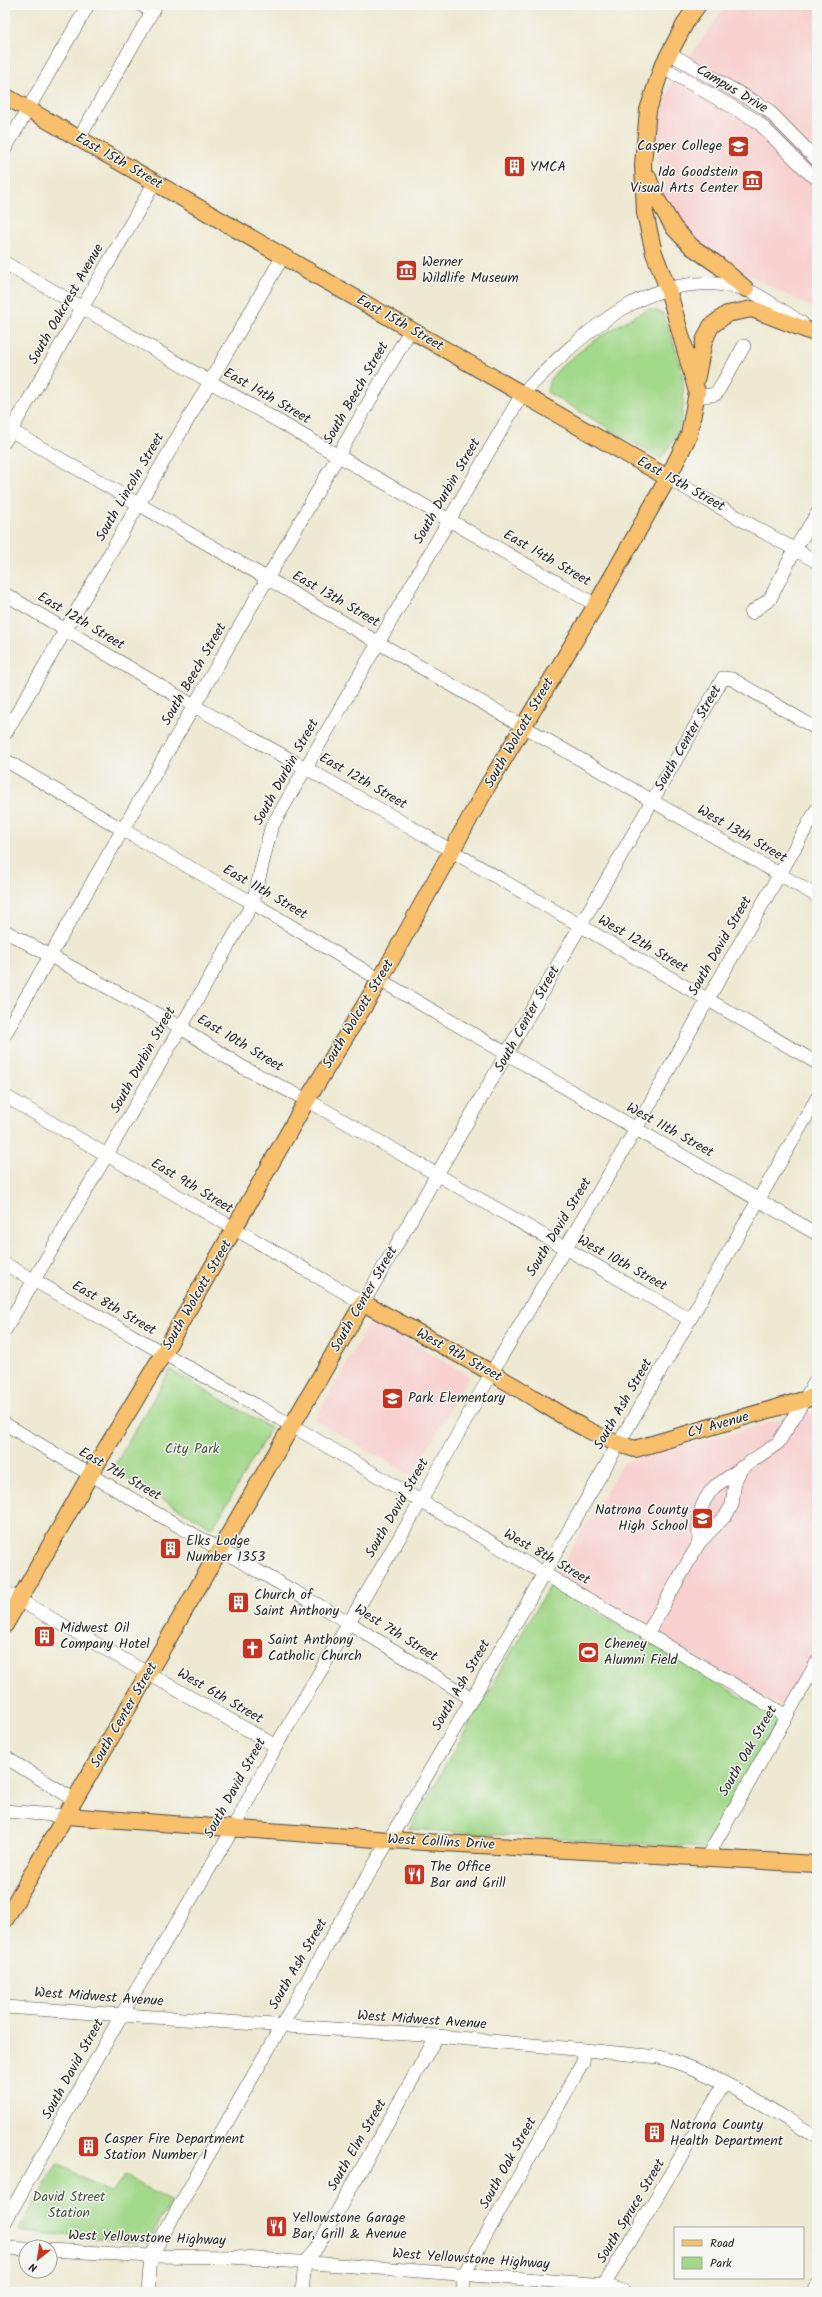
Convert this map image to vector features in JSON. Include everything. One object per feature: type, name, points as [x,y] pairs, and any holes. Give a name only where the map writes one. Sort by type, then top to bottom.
[{"type":"main road","name":"South Wolcott Street","points":[[5,1625],[90,1475],[164,1354],[307,1100],[380,980],[451,850],[596,605],[668,478],[689,435],[696,391],[668,289],[654,253],[645,213],[643,164],[648,110],[662,67],[687,20],[698,5]]},
{"type":"main road","name":"East 15th Street","points":[[5,96],[668,478]]},
{"type":"main road","points":[[643,164],[655,196],[674,228],[692,247],[718,265],[746,289]]},
{"type":"main road","points":[[696,391],[704,341],[712,326],[727,314],[752,309],[817,333]]},
{"type":"main road","name":"West 9th Street","points":[[363,1303],[492,1372],[618,1444]]},
{"type":"main road","name":"South Center Street","points":[[5,1920],[363,1303]]},
{"type":"main road","name":"CY Avenue","points":[[618,1444],[635,1449],[811,1398]]},
{"type":"main road","name":"West Collins Drive","points":[[66,1816],[389,1840],[817,1864]]},
{"type":"street","points":[[5,149],[88,5]]},
{"type":"street","points":[[79,138],[150,7]]},
{"type":"street","name":"Campus Drive","points":[[669,53],[767,109],[817,160]]},
{"type":"street","name":"Campus Drive","points":[[662,67],[758,121],[809,173],[817,178]]},
{"type":"street","name":"South Oakcrest Avenue","points":[[7,433],[155,182]]},
{"type":"street","name":"South Lincoln Street","points":[[5,734],[283,256]]},
{"type":"street","name":"East 14th Street","points":[[5,262],[596,605]]},
{"type":"street","name":"South Durbin Street","points":[[5,1330],[109,1155],[180,1027],[254,903],[271,828],[522,394],[574,342],[616,312],[668,289],[695,283],[724,285],[746,289]]},
{"type":"street","points":[[746,289],[817,333]]},
{"type":"street","name":"South Beech Street","points":[[5,1034],[411,329]]},
{"type":"street","points":[[696,391],[716,394],[744,346]]},
{"type":"street","name":"East 13th Street","points":[[7,433],[139,504],[652,800]]},
{"type":"street","name":"East 15th Street","points":[[668,478],[817,562]]},
{"type":"street","points":[[751,613],[770,599],[795,550],[817,514]]},
{"type":"street","name":"East 12th Street","points":[[5,594],[194,706],[451,850],[579,926]]},
{"type":"street","name":"South Center Street","points":[[363,1303],[436,1174],[508,1054],[579,926],[723,678],[732,680],[817,729]]},
{"type":"street","name":"East 11th Street","points":[[5,760],[122,830],[254,903],[380,980],[508,1054]]},
{"type":"street","name":"West 13th Street","points":[[652,800],[817,896]]},
{"type":"street","name":"South David Street","points":[[5,2222],[177,1919],[233,1829],[276,1746],[420,1502],[492,1372],[564,1248],[636,1130],[708,999],[817,809]]},
{"type":"street","name":"West 12th Street","points":[[579,926],[817,1063]]},
{"type":"street","name":"East 10th Street","points":[[5,931],[180,1027],[242,1067],[307,1100],[436,1174]]},
{"type":"street","name":"West 11th Street","points":[[508,1054],[636,1130],[817,1234]]},
{"type":"street","name":"East 9th Street","points":[[5,1096],[109,1155],[234,1230],[363,1303]]},
{"type":"street","name":"South Ash Street","points":[[148,2292],[151,2256],[281,2027],[472,1699],[817,1098]]},
{"type":"street","name":"West 10th Street","points":[[436,1174],[689,1319]]},
{"type":"street","name":"East 8th Street","points":[[5,1264],[291,1425]]},
{"type":"street","points":[[699,1542],[698,1515],[708,1493],[742,1467],[778,1443],[811,1398],[817,1378]]},
{"type":"street","name":"East 7th Street","points":[[5,1424],[219,1549]]},
{"type":"street","name":"West 8th Street","points":[[291,1425],[787,1716]]},
{"type":"street","points":[[647,1634],[699,1542],[726,1515],[732,1505],[736,1481],[742,1467]]},
{"type":"street","name":"West 7th Street","points":[[219,1549],[348,1622],[472,1699]]},
{"type":"street","name":"West 6th Street","points":[[5,1592],[276,1746]]},
{"type":"street","name":"South Oak Street","points":[[707,1857],[817,1662]]},
{"type":"street","points":[[5,1757],[75,1800]]},
{"type":"street","points":[[5,1812],[66,1816]]},
{"type":"street","name":"West Midwest Avenue","points":[[5,2007],[122,2014],[281,2027],[437,2036],[659,2057],[677,2061],[724,2084],[817,2137]]},
{"type":"street","name":"South Elm Street","points":[[305,2262],[316,2249],[437,2036]]},
{"type":"street","name":"South Oak Street","points":[[462,2292],[464,2274],[583,2062],[584,2050]]},
{"type":"street","name":"South Spruce Street","points":[[603,2289],[724,2084]]},
{"type":"street","points":[[5,2248],[18,2249]]},
{"type":"street","name":"West Yellowstone Highway","points":[[58,2250],[151,2256],[232,2257],[305,2262],[464,2274],[625,2292]]},
{"type":"street","points":[[302,2292],[305,2262]]},
{"type":"street","points":[[814,2292],[817,2285]]},
{"type":"shaded area","name":"Casper College","points":[[726,5],[817,5],[817,310],[716,259],[683,233],[665,206],[657,173],[659,119],[671,84]]},
{"type":"shaded area","name":"Park Elementary","points":[[371,1320],[469,1376],[412,1476],[315,1420]]},
{"type":"shaded area","name":"Natrona County High School","points":[[817,1410],[817,1648],[782,1707],[555,1575],[624,1462]]},
{"type":"green space","points":[[648,309],[663,313],[678,357],[683,387],[684,402],[682,418],[676,436],[661,459],[547,392],[551,378],[571,358],[596,339]]},
{"type":"green space","name":"City Park","points":[[170,1370],[271,1428],[213,1528],[112,1470]]},
{"type":"green space","name":"Cheney Alumni Field","points":[[550,1585],[779,1719],[705,1848],[409,1829]]},
{"type":"green space","name":"David Street Station","points":[[58,2163],[112,2194],[124,2175],[171,2202],[148,2242],[22,2232],[19,2229]]},
{"type":"place","name":"Casper College","points":[[738,146]]},
{"type":"place","name":"YMCA","points":[[515,167]]},
{"type":"place","name":"Ida Goodstein Visual Arts Center","points":[[753,180]]},
{"type":"place","name":"Werner Wildlife Museum","points":[[406,270]]},
{"type":"place","name":"Park Elementary","points":[[392,1398]]},
{"type":"place","name":"Natrona County High School","points":[[703,1518]]},
{"type":"place","name":"Elks Lodge Number 1353","points":[[170,1549]]},
{"type":"place","name":"Church of Saint Anthony","points":[[238,1603]]},
{"type":"place","name":"Midwest Oil Company Hotel","points":[[44,1636]]},
{"type":"place","name":"Saint Anthony Catholic Church","points":[[252,1648]]},
{"type":"place","name":"Cheney Alumni Field","points":[[588,1652]]},
{"type":"place","name":"The Office Bar and Grill","points":[[415,1875]]},
{"type":"place","name":"Natrona County Health Department","points":[[654,2133]]},
{"type":"place","name":"Casper Fire Department Station Number 1","points":[[88,2147]]},
{"type":"place","name":"Yellowstone Garage Bar, Grill & Avenue","points":[[276,2226]]}]
